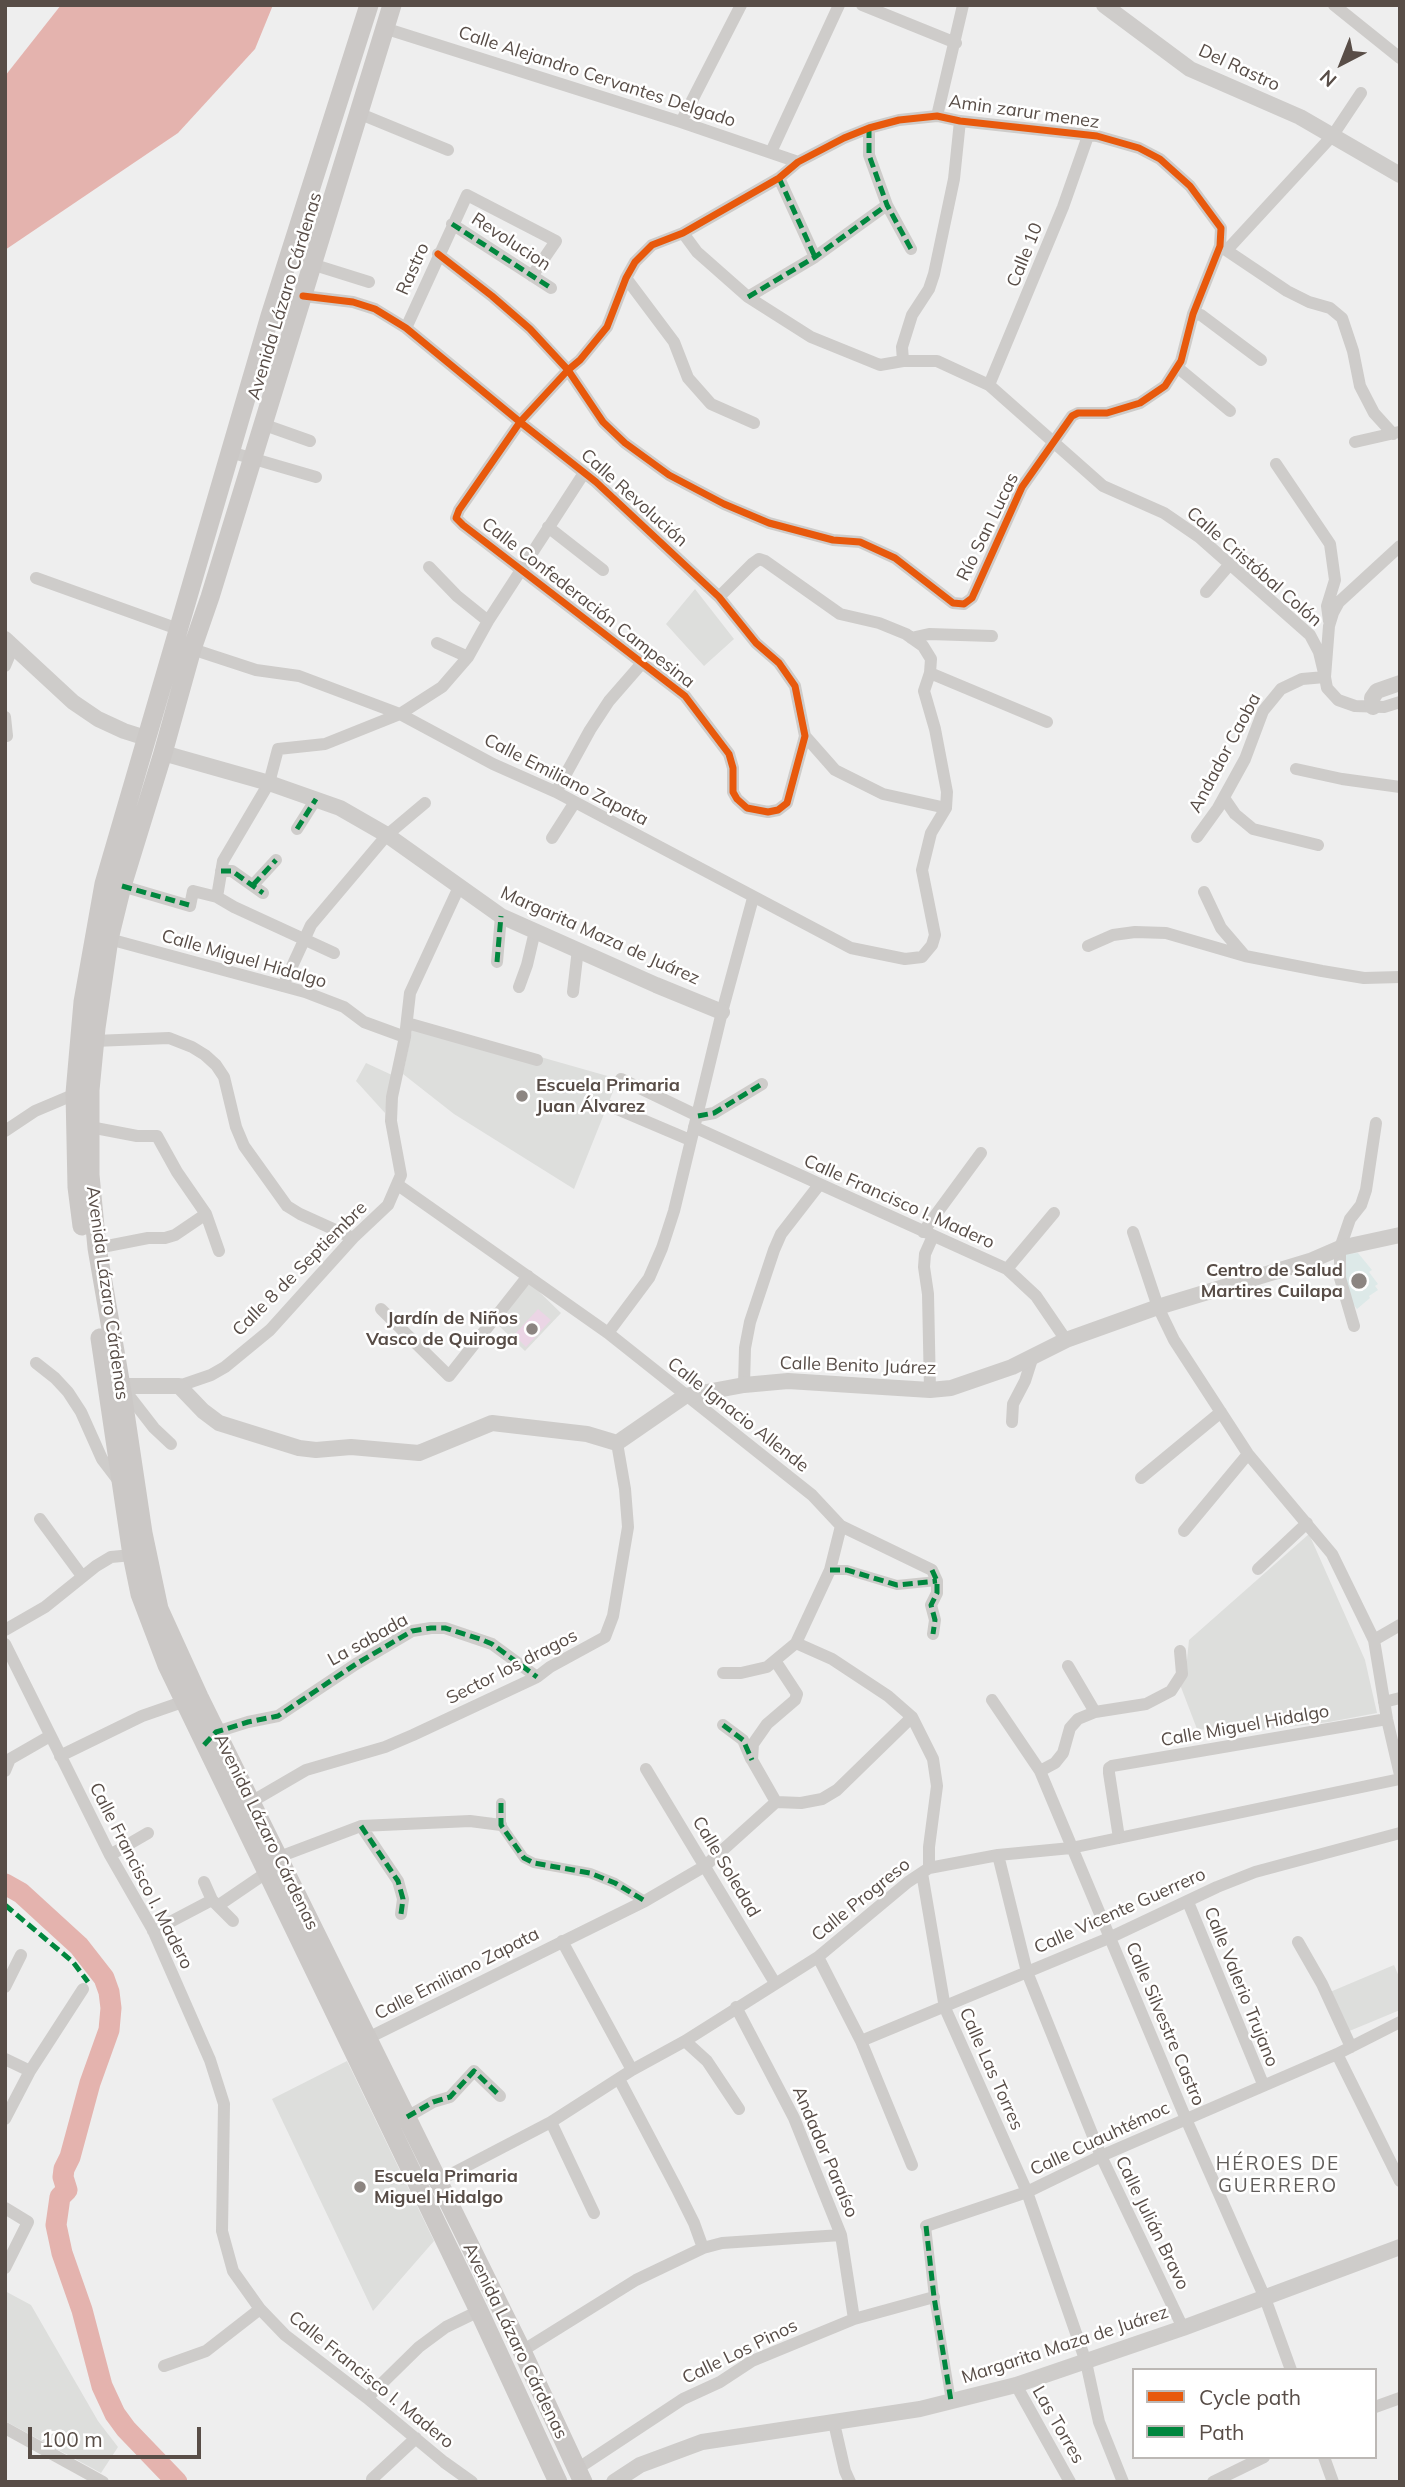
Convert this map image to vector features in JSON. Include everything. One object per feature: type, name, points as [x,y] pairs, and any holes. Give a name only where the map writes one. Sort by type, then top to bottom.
[{"type":"main road","name":"Avenida Lázaro Cárdenas","points":[[369,5],[289,257],[103,884],[83,1002],[83,1092],[77,1187],[140,1594],[210,1739],[266,1873],[479,2311],[558,2482]]},
{"type":"main road","name":"Avenida Lázaro Cárdenas","points":[[191,1699],[159,1609],[143,1533],[97,1248],[90,1175],[90,1127],[83,1092],[94,1041],[109,939],[122,886],[192,649],[392,5]]},
{"type":"main road","points":[[316,171],[339,178]]},
{"type":"main road","name":"Avenida Lázaro Cárdenas","points":[[210,1739],[251,1802],[279,1857],[522,2351],[580,2475]]},
{"type":"street","points":[[681,122],[741,5]]},
{"type":"street","points":[[771,152],[839,5]]},
{"type":"street","points":[[862,5],[956,43]]},
{"type":"street","points":[[937,116],[963,5]]},
{"type":"street","name":"Del Rastro","points":[[1104,5],[1190,69],[1300,117],[1400,175]]},
{"type":"street","points":[[1334,5],[1400,58]]},
{"type":"street","name":"Calle Alejandro Cervantes Delgado","points":[[384,28],[798,162]]},
{"type":"street","points":[[1052,443],[1072,416],[1078,413],[1107,413],[1140,403],[1165,386],[1179,364],[1193,314],[1224,248],[1332,135],[1361,93]]},
{"type":"street","points":[[359,113],[448,150]]},
{"type":"street","name":"Amin zarur menez","points":[[456,518],[520,422],[607,327],[626,278],[635,262],[652,245],[683,233],[779,178],[798,162],[869,128],[899,120],[937,116],[1088,136],[1139,148],[1160,159],[1190,186],[1221,228],[1224,248]]},
{"type":"street","points":[[903,361],[902,347],[912,315],[929,289],[934,274],[954,179],[960,121]]},
{"type":"street","points":[[869,128],[869,155],[887,205],[911,248]]},
{"type":"street","name":"Calle 10","points":[[989,385],[1048,245],[1088,136]]},
{"type":"street","points":[[779,178],[815,257]]},
{"type":"street","points":[[452,224],[467,195],[556,241],[533,276]]},
{"type":"street","points":[[748,297],[815,257],[887,205]]},
{"type":"street","name":"Rastro","points":[[406,328],[452,224]]},
{"type":"street","name":"Revolucion","points":[[452,224],[551,288]]},
{"type":"street","name":"Calle Cristóbal Colón","points":[[683,233],[697,252],[748,297],[811,337],[880,365],[903,361],[937,361],[989,385],[1103,485],[1164,513],[1199,537],[1310,635],[1319,652],[1325,677]]},
{"type":"street","points":[[1224,248],[1287,292],[1330,308],[1342,318],[1353,351],[1360,386],[1374,413],[1396,433]]},
{"type":"street","points":[[438,254],[530,329],[568,370]]},
{"type":"street","points":[[289,257],[369,282]]},
{"type":"street","points":[[626,278],[674,342],[688,378],[710,404],[754,423]]},
{"type":"street","name":"Calle Revolución","points":[[303,296],[353,302],[375,309],[406,328],[584,473],[719,597],[756,643],[779,663],[795,685],[805,736],[787,803],[778,810],[762,811]]},
{"type":"street","points":[[1193,314],[1201,315],[1261,360]]},
{"type":"street","points":[[1179,364],[1230,411]]},
{"type":"street","name":"Río San Lucas","points":[[568,370],[603,422],[625,443],[669,475],[724,504],[769,523],[833,540],[860,542],[895,558],[953,603],[964,604],[972,598],[1022,487],[1052,443]]},
{"type":"street","points":[[262,424],[310,441]]},
{"type":"street","points":[[1355,442],[1396,433]]},
{"type":"street","points":[[230,452],[316,477]]},
{"type":"street","points":[[1276,464],[1329,544],[1335,580],[1326,606],[1329,626]]},
{"type":"street","points":[[217,897],[221,871],[230,848],[243,831],[269,783],[277,751],[281,747],[325,744],[400,714],[442,687],[468,657],[488,621],[584,473]]},
{"type":"street","name":"Calle Confederación Campesina","points":[[456,518],[685,696],[729,754],[733,768],[733,792],[737,799],[747,808],[762,811]]},
{"type":"street","points":[[548,527],[603,570]]},
{"type":"street","points":[[1400,545],[1339,602],[1329,626],[1325,677],[1327,688],[1338,700],[1355,706],[1384,707],[1400,702]]},
{"type":"street","points":[[719,597],[759,559],[840,614],[879,623],[923,646],[930,659],[930,673],[924,691],[935,729],[947,792],[946,808],[883,794],[835,770],[805,736]]},
{"type":"street","points":[[1206,592],[1230,565]]},
{"type":"street","points":[[429,568],[457,596],[488,621]]},
{"type":"street","points":[[36,578],[178,629]]},
{"type":"street","points":[[911,638],[929,634],[992,636]]},
{"type":"street","points":[[9,643],[73,702],[90,714],[124,732],[146,738]]},
{"type":"street","points":[[5,666],[9,643]]},
{"type":"street","points":[[437,643],[468,657]]},
{"type":"street","name":"Calle Emiliano Zapata","points":[[192,649],[256,670],[299,676],[400,714],[493,764],[556,792],[851,948],[917,959],[932,945],[935,935],[922,870],[931,833],[946,808]]},
{"type":"street","points":[[556,792],[609,701],[643,662]]},
{"type":"street","points":[[930,673],[1047,722]]},
{"type":"street","name":"Andador Caoba","points":[[1197,837],[1224,798],[1245,759],[1263,711],[1281,689],[1302,679],[1325,677]]},
{"type":"street","points":[[1373,706],[1372,698],[1377,691],[1400,683]]},
{"type":"street","points":[[5,717],[7,736]]},
{"type":"street","name":"Margarita Maza de Juárez","points":[[163,753],[269,783],[340,808],[387,835],[501,916],[722,1012]]},
{"type":"street","points":[[1296,769],[1400,787]]},
{"type":"street","points":[[1224,798],[1235,814],[1253,829],[1318,845]]},
{"type":"street","points":[[297,829],[316,799]]},
{"type":"street","points":[[552,838],[575,802]]},
{"type":"street","points":[[283,986],[311,925],[387,835],[425,803]]},
{"type":"street","points":[[221,871],[232,871],[258,889],[276,860]]},
{"type":"street","points":[[122,886],[189,905],[194,891],[217,897],[334,953]]},
{"type":"street","points":[[398,1185],[401,1175],[391,1121],[391,1097],[405,1037],[410,993],[459,887]]},
{"type":"street","points":[[1204,892],[1221,928],[1245,956]]},
{"type":"street","points":[[608,1333],[649,1278],[662,1248],[674,1211],[722,1012],[753,898]]},
{"type":"street","points":[[497,962],[501,916]]},
{"type":"street","points":[[519,987],[535,931]]},
{"type":"street","points":[[1088,946],[1112,935],[1135,932],[1166,933],[1245,956],[1364,978],[1400,977]]},
{"type":"street","name":"Calle Miguel Hidalgo","points":[[109,939],[283,986],[344,1007],[364,1022],[405,1037]]},
{"type":"street","points":[[573,992],[578,949]]},
{"type":"street","points":[[407,1023],[537,1059]]},
{"type":"street","points":[[94,1041],[169,1038],[205,1055],[224,1077],[236,1127],[244,1146],[287,1206],[353,1238]]},
{"type":"street","points":[[621,1079],[694,1127]]},
{"type":"street","points":[[610,1106],[694,1127],[762,1084]]},
{"type":"street","points":[[5,1131],[35,1111],[83,1092]]},
{"type":"street","points":[[1354,1326],[1340,1278],[1340,1248],[1350,1219],[1361,1205],[1366,1191],[1376,1123]]},
{"type":"street","points":[[90,1127],[144,1137],[157,1136],[177,1172],[206,1214],[219,1251]]},
{"type":"street","name":"Calle Francisco I. Madero","points":[[694,1127],[1007,1269],[1036,1296],[1066,1340]]},
{"type":"street","points":[[930,1390],[928,1294],[924,1267],[928,1234],[946,1198],[981,1153]]},
{"type":"street","name":"Calle 8 de Septiembre","points":[[179,1386],[225,1367],[270,1330],[353,1238],[388,1205],[398,1185]]},
{"type":"street","name":"Calle Ignacio Allende","points":[[398,1185],[608,1333],[812,1495],[841,1526],[934,1575]]},
{"type":"street","points":[[744,1385],[744,1348],[774,1250],[781,1234],[819,1185]]},
{"type":"street","points":[[1007,1269],[1055,1213]]},
{"type":"street","points":[[97,1248],[175,1235],[206,1214]]},
{"type":"street","points":[[1133,1232],[1158,1307],[1174,1340],[1248,1454],[1332,1555],[1374,1640],[1387,1720],[1400,1777]]},
{"type":"street","name":"Calle Benito Juárez","points":[[617,1443],[685,1396],[744,1385],[788,1381],[930,1390],[951,1388],[1012,1367],[1066,1340],[1158,1307],[1310,1261],[1340,1248],[1400,1235]]},
{"type":"street","points":[[381,1309],[449,1376],[528,1276]]},
{"type":"street","points":[[1012,1422],[1013,1404],[1025,1381],[1033,1356]]},
{"type":"street","points":[[36,1363],[68,1392],[81,1412],[102,1460],[123,1485]]},
{"type":"street","points":[[121,1386],[179,1386],[203,1412],[219,1423],[299,1448],[316,1450],[351,1447],[419,1453],[492,1423],[587,1434],[617,1443]]},
{"type":"street","points":[[121,1386],[154,1429],[171,1444]]},
{"type":"street","points":[[1142,1478],[1221,1412]]},
{"type":"street","name":"Sector los dragos","points":[[251,1802],[306,1770],[385,1747],[537,1677],[550,1667],[606,1637],[613,1616],[628,1527],[617,1443]]},
{"type":"street","points":[[1184,1531],[1248,1454]]},
{"type":"street","points":[[40,1519],[82,1576]]},
{"type":"street","points":[[1258,1569],[1307,1523]]},
{"type":"street","points":[[723,1674],[767,1668],[796,1643],[830,1570],[841,1526]]},
{"type":"street","points":[[5,1630],[45,1607],[82,1576],[111,1557],[132,1555]]},
{"type":"street","points":[[830,1570],[847,1570],[897,1585],[934,1575],[937,1593],[930,1605],[935,1620],[933,1634]]},
{"type":"street","points":[[1374,1640],[1400,1625]]},
{"type":"street","name":"La sabada","points":[[210,1739],[248,1722],[278,1716],[356,1664],[412,1631],[445,1628],[492,1644],[537,1677]]},
{"type":"street","points":[[723,1725],[743,1740],[776,1802],[801,1803],[822,1799],[830,1794],[912,1717],[888,1696],[832,1659],[796,1643]]},
{"type":"street","name":"Calle Francisco I. Madero","points":[[5,1644],[110,1855],[153,1931],[210,2060],[224,2104],[222,2231],[233,2271],[260,2309],[285,2335],[472,2482]]},
{"type":"street","points":[[1040,1771],[1055,1763],[1063,1753],[1070,1728],[1078,1719],[1095,1712],[1146,1704],[1171,1691],[1182,1674],[1180,1651]]},
{"type":"street","points":[[752,1760],[753,1744],[767,1724],[794,1700],[797,1694],[776,1662]]},
{"type":"street","points":[[1068,1666],[1095,1712]]},
{"type":"street","points":[[1384,1702],[1400,1698]]},
{"type":"street","points":[[60,1756],[142,1716],[191,1699]]},
{"type":"street","name":"Calle Silvestre Castro","points":[[992,1700],[1040,1771],[1186,2119],[1265,2298],[1291,2368]]},
{"type":"street","name":"Calle Las Torres","points":[[912,1717],[933,1759],[937,1786],[925,1871],[944,2008],[1027,2192]]},
{"type":"street","name":"Calle Miguel Hidalgo","points":[[1119,1838],[1109,1768],[1387,1720]]},
{"type":"street","points":[[5,1771],[10,1759],[50,1736]]},
{"type":"street","name":"Calle Soledad","points":[[646,1769],[775,1983]]},
{"type":"street","name":"Calle Progreso","points":[[438,2180],[551,2122],[818,1957],[925,1871],[998,1855],[1071,1848],[1400,1777]]},
{"type":"street","name":"Calle Emiliano Zapata","points":[[368,2039],[645,1901],[705,1866],[776,1802]]},
{"type":"street","points":[[501,1803],[501,1825],[524,1858],[534,1863],[590,1873],[615,1883],[645,1901]]},
{"type":"street","points":[[279,1857],[361,1826],[470,1821],[501,1825]]},
{"type":"street","points":[[361,1826],[398,1881],[402,1899],[401,1914]]},
{"type":"street","points":[[110,1855],[148,1833]]},
{"type":"street","name":"Calle Vicente Guerrero","points":[[861,2041],[1109,1938],[1255,1872],[1400,1833]]},
{"type":"street","name":"Calle Julián Bravo","points":[[998,1855],[1027,1972],[1101,2156],[1183,2328]]},
{"type":"street","points":[[153,1931],[216,1903],[266,1873]]},
{"type":"street","points":[[204,1882],[216,1903],[233,1922]]},
{"type":"street","name":"Calle Valerio Trujano","points":[[1188,1902],[1263,2084]]},
{"type":"street","name":"Calle Emiliano Zapata","points":[[562,1941],[632,2070]]},
{"type":"street","points":[[1298,1942],[1322,1984],[1351,2047]]},
{"type":"street","points":[[5,1987],[21,1955]]},
{"type":"street","points":[[818,1957],[861,2041],[912,2165]]},
{"type":"street","points":[[5,2119],[30,2071],[83,1989]]},
{"type":"street","name":"Andador Paraíso","points":[[736,2007],[794,2118],[841,2235],[854,2319]]},
{"type":"street","name":"Calle Cuauhtémoc","points":[[926,2227],[1027,2192],[1101,2156],[1337,2054],[1400,2022]]},
{"type":"street","points":[[685,2041],[707,2061],[739,2109]]},
{"type":"street","points":[[1337,2054],[1400,2181]]},
{"type":"street","points":[[5,2059],[30,2071]]},
{"type":"street","points":[[407,2117],[433,2102],[450,2097],[474,2071],[500,2096]]},
{"type":"street","points":[[619,2078],[694,2223],[703,2248]]},
{"type":"street","points":[[551,2122],[594,2213]]},
{"type":"street","points":[[1027,2192],[1086,2362],[1100,2422],[1123,2482]]},
{"type":"street","points":[[5,2208],[28,2222],[5,2268]]},
{"type":"street","points":[[926,2227],[934,2298],[951,2401]]},
{"type":"street","points":[[522,2351],[636,2280],[703,2248],[722,2243],[841,2235]]},
{"type":"street","name":"Margarita Maza de Juárez","points":[[614,2482],[640,2465],[702,2442],[920,2409],[1016,2385],[1183,2328],[1400,2247]]},
{"type":"street","name":"Calle Los Pinos","points":[[580,2475],[683,2399],[720,2382],[752,2361],[854,2319],[934,2298]]},
{"type":"street","points":[[164,2366],[206,2351],[260,2309]]},
{"type":"street","points":[[367,2398],[419,2347],[446,2327],[479,2311]]},
{"type":"street","name":"Las Torres","points":[[1016,2385],[1070,2482]]},
{"type":"street","points":[[1377,2406],[1400,2398]]},
{"type":"street","points":[[834,2423],[849,2482]]},
{"type":"street","points":[[5,2428],[103,2482]]},
{"type":"street","points":[[372,2479],[416,2438]]},
{"type":"street","points":[[1213,2482],[1261,2459]]},
{"type":"street","points":[[1325,2459],[1334,2482]]},
{"type":"shaded area","points":[[61,5],[273,5],[255,49],[178,133],[5,250],[5,76]]},
{"type":"shaded area","points":[[695,589],[734,639],[704,666],[666,624]]},
{"type":"shaded area","name":"Escuela Primaria Juan Álvarez","points":[[414,1021],[618,1079],[574,1189],[454,1114],[403,1074]]},
{"type":"shaded area","points":[[366,1063],[392,1075],[385,1113],[356,1081]]},
{"type":"shaded area","name":"Centro de Salud Martires Cuilapa","points":[[1358,1253],[1372,1270],[1369,1272],[1378,1284],[1375,1286],[1378,1290],[1357,1309],[1347,1296],[1341,1254]]},
{"type":"shaded area","points":[[530,1283],[561,1313],[525,1351],[494,1321]]},
{"type":"shaded area","points":[[538,1309],[551,1320],[526,1347],[514,1335]]},
{"type":"shaded area","points":[[1309,1534],[1365,1660],[1377,1713],[1329,1722],[1244,1732],[1197,1729],[1179,1682],[1186,1669],[1189,1640]]},
{"type":"shaded area","points":[[1394,1965],[1400,1979],[1400,2010],[1347,2032],[1330,1992]]},
{"type":"shaded area","name":"Escuela Primaria Miguel Hidalgo","points":[[347,2061],[434,2241],[373,2311],[272,2099]]},
{"type":"shaded area","points":[[5,2291],[31,2305],[98,2421],[118,2447],[101,2473],[5,2421]]},
{"type":"waterway","points":[[5,1884],[21,1893],[79,1946],[104,1978],[109,1992],[109,2030],[64,2169],[63,2177],[67,2190],[60,2197],[56,2225],[102,2386],[115,2414],[177,2482]]},
{"type":"marked path","points":[[869,128],[869,155],[887,205],[911,249]]},
{"type":"marked path","points":[[779,178],[815,257]]},
{"type":"marked path","points":[[748,297],[815,257],[887,205]]},
{"type":"marked path","points":[[452,224],[551,288]]},
{"type":"marked path","points":[[297,829],[316,799]]},
{"type":"marked path","points":[[253,885],[276,860]]},
{"type":"marked path","points":[[221,871],[232,871],[263,893]]},
{"type":"marked path","points":[[122,886],[189,905]]},
{"type":"marked path","points":[[497,962],[501,916]]},
{"type":"marked path","points":[[698,1116],[714,1113],[762,1084]]},
{"type":"marked path","points":[[830,1570],[847,1570],[897,1585],[937,1581]]},
{"type":"marked path","points":[[932,1570],[937,1581],[937,1593],[931,1605],[935,1620],[933,1634]]},
{"type":"marked path","points":[[204,1745],[216,1732],[278,1716],[356,1664],[412,1631],[445,1628],[480,1639],[492,1644],[537,1677]]},
{"type":"marked path","points":[[723,1725],[743,1740],[752,1760]]},
{"type":"marked path","points":[[501,1803],[501,1825],[524,1858],[534,1863],[590,1873],[615,1883],[645,1901]]},
{"type":"marked path","points":[[361,1826],[398,1881],[403,1899],[401,1914]]},
{"type":"marked path","points":[[5,1905],[73,1962],[88,1982]]},
{"type":"marked path","points":[[407,2117],[433,2102],[450,2097],[474,2071],[500,2096]]},
{"type":"marked path","points":[[926,2226],[934,2297],[951,2401]]},
{"type":"cycle path","points":[[303,296],[353,302],[375,309],[406,328],[520,422],[596,482],[719,597],[756,643],[779,663],[795,686],[805,736],[787,803],[778,810],[768,812],[747,808],[737,799],[733,792],[733,768],[729,754],[685,696],[456,518],[520,422],[568,370],[580,360],[607,327],[635,262],[652,245],[683,233],[779,178],[798,162],[844,138],[899,120],[937,116],[960,121],[1097,136],[1139,148],[1160,159],[1190,186],[1221,228],[1220,246],[1193,314],[1181,361],[1165,386],[1140,403],[1107,413],[1078,413],[1072,416],[1022,487],[972,598],[964,604],[953,603],[895,558],[860,542],[833,540],[769,523],[724,504],[669,475],[625,443],[603,422],[568,370],[530,329],[438,254]]},
{"type":"place","name":"Escuela Primaria Juan Álvarez","points":[[522,1096]]},
{"type":"place","name":"Centro de Salud Martires Cuilapa","points":[[1359,1281]]},
{"type":"place","name":"Jardín de Niños Vasco de Quiroga","points":[[532,1329]]},
{"type":"place","name":"Escuela Primaria Miguel Hidalgo","points":[[360,2187]]},
{"type":"district","name":"HÉROES DE GUERRERO","points":[[1278,2175]]}]
